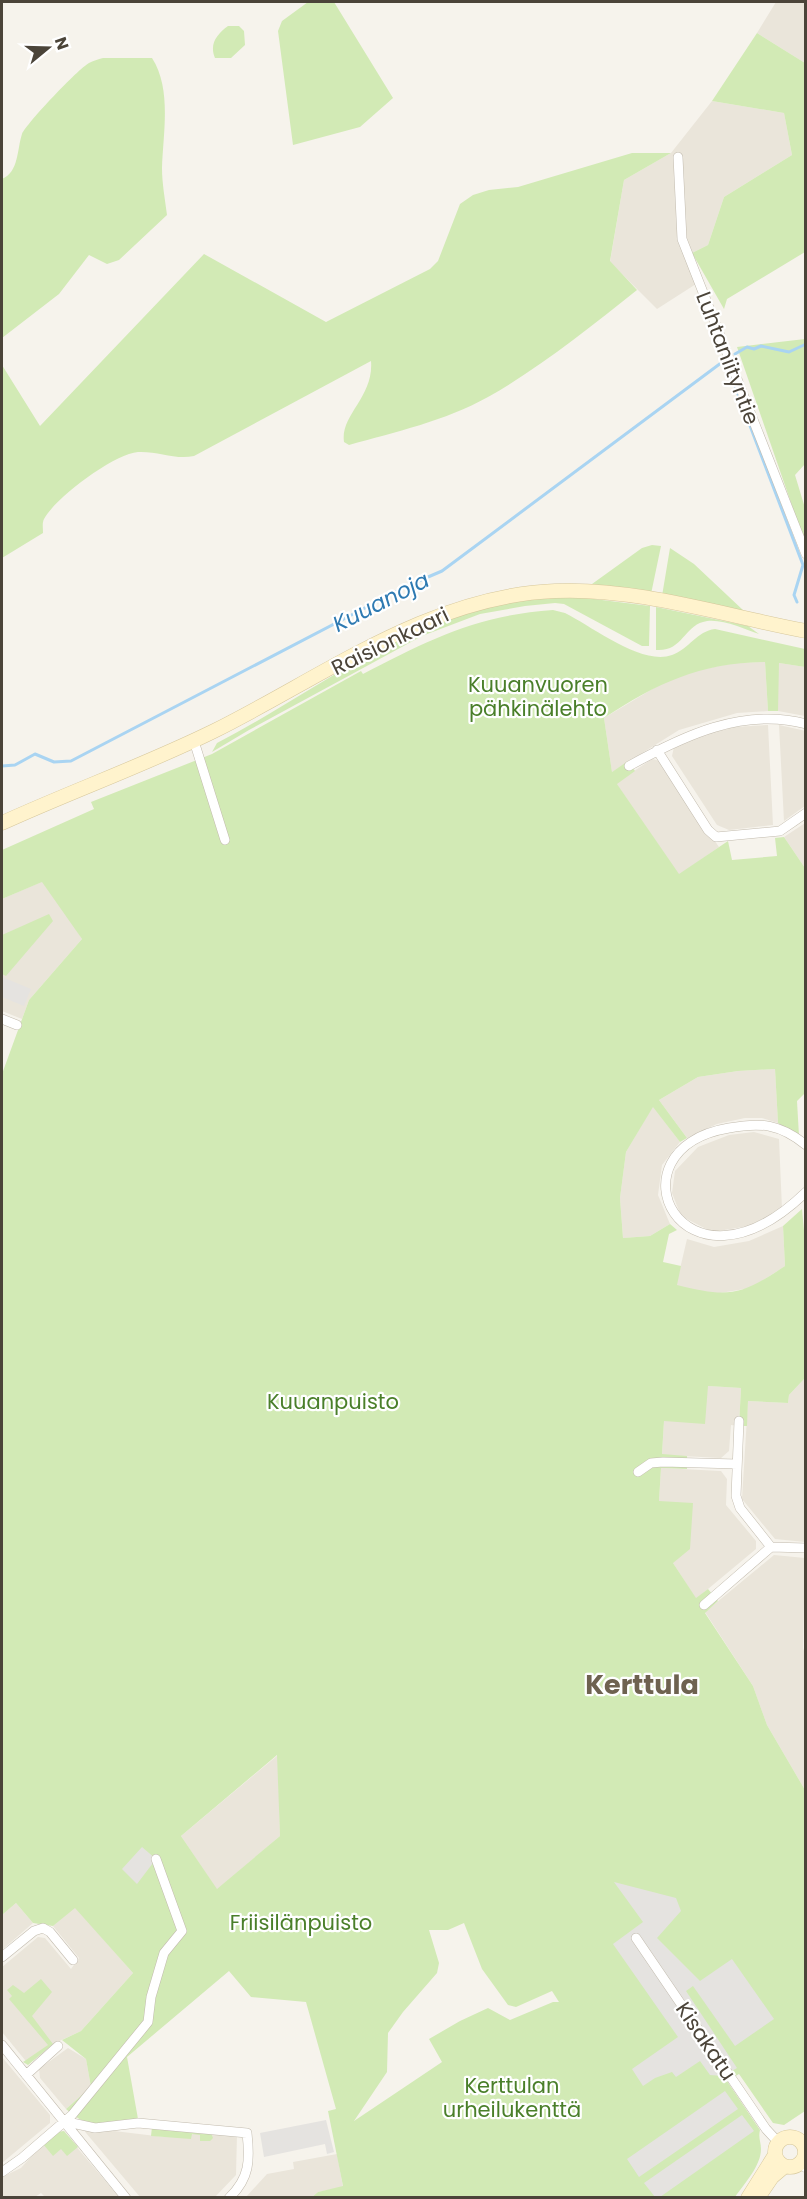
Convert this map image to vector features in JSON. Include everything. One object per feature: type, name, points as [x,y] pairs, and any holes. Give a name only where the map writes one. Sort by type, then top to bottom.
[{"type":"main road","name":"Raisionkaari","points":[[2,823],[194,741],[400,633],[439,615],[492,598],[555,591],[614,593],[806,631]]},
{"type":"main road","points":[[748,2198],[776,2148],[787,2136],[803,2140],[805,2156],[803,2165],[785,2166],[772,2177],[757,2198]]},
{"type":"main road","points":[[776,2148],[785,2166]]},
{"type":"street","name":"Luhtaniityntie","points":[[678,157],[682,239],[806,554]]},
{"type":"street","points":[[629,766],[685,736],[743,720],[774,718],[806,724]]},
{"type":"street","points":[[194,741],[225,840]]},
{"type":"street","points":[[657,750],[716,837],[780,831],[806,813]]},
{"type":"street","points":[[2,1019],[17,1025]]},
{"type":"street","points":[[806,1145],[786,1129],[759,1125],[712,1131],[690,1141],[681,1150],[666,1179],[667,1203],[678,1221],[698,1233],[711,1235],[733,1234],[759,1227],[778,1216],[806,1192]]},
{"type":"street","points":[[739,1421],[736,1496],[740,1508],[771,1547]]},
{"type":"street","points":[[638,1472],[651,1463],[663,1462],[737,1464]]},
{"type":"street","points":[[704,1605],[771,1547],[806,1548]]},
{"type":"street","points":[[2,2172],[72,2115],[104,2079],[129,2043],[148,2022],[151,1997],[164,1953],[182,1931],[156,1859]]},
{"type":"street","points":[[2,1957],[34,1931],[43,1928],[50,1932],[73,1960]]},
{"type":"street","name":"Kisakatu","points":[[636,1938],[766,2129],[776,2148]]},
{"type":"street","points":[[2,2045],[126,2198]]},
{"type":"street","points":[[26,2075],[58,2046]]},
{"type":"street","points":[[63,2121],[95,2128],[138,2123],[247,2133],[249,2167],[240,2187],[229,2198]]},
{"type":"shaded area","points":[[776,2],[805,2],[805,63],[757,33]]},
{"type":"shaded area","points":[[712,101],[784,113],[792,155],[724,197],[708,245],[684,257],[696,284],[657,309],[610,262],[624,180],[671,153]]},
{"type":"shaded area","points":[[765,662],[768,711],[737,713],[679,730],[612,772],[604,718],[659,685],[693,671],[734,663]]},
{"type":"shaded area","points":[[779,663],[805,667],[805,716],[778,711]]},
{"type":"shaded area","points":[[768,725],[773,825],[729,830],[717,825],[672,756],[674,747],[698,736],[734,727]]},
{"type":"shaded area","points":[[779,725],[806,731],[805,806],[784,821]]},
{"type":"shaded area","points":[[652,759],[660,761],[719,847],[679,875],[616,783]]},
{"type":"shaded area","points":[[805,823],[805,868],[784,837]]},
{"type":"shaded area","points":[[46,880],[82,939],[29,1000],[22,1019],[2,1011],[2,899]]},
{"type":"shaded area","points":[[2,977],[31,989],[24,1006],[2,997]]},
{"type":"shaded area","points":[[775,1069],[778,1123],[762,1118],[745,1118],[717,1124],[687,1138],[659,1100],[698,1077],[738,1071]]},
{"type":"shaded area","points":[[653,1106],[680,1142],[662,1165],[658,1195],[670,1224],[650,1236],[623,1238],[620,1198],[626,1152]]},
{"type":"shaded area","points":[[754,1132],[779,1139],[782,1209],[749,1226],[712,1232],[681,1216],[672,1193],[675,1171],[698,1147],[729,1135]]},
{"type":"shaded area","points":[[783,1226],[785,1266],[751,1288],[714,1294],[676,1286],[687,1239],[714,1247],[749,1241]]},
{"type":"shaded area","points":[[805,1378],[805,1542],[775,1539],[742,1499],[748,1401],[788,1403],[789,1395]]},
{"type":"shaded area","points":[[708,1386],[741,1388],[739,1426],[731,1425],[729,1451],[721,1458],[662,1455],[664,1421]]},
{"type":"shaded area","points":[[661,1468],[721,1471],[727,1479],[726,1505],[756,1541],[756,1549],[696,1599],[673,1563],[659,1501]]},
{"type":"shaded area","points":[[774,1555],[805,1558],[803,1648],[806,1657],[805,1790],[767,1725],[753,1686],[705,1612]]},
{"type":"shaded area","points":[[278,1755],[280,1836],[217,1890],[181,1836]]},
{"type":"shaded area","points":[[142,1847],[156,1859],[137,1884],[122,1869]]},
{"type":"shaded area","points":[[614,1882],[676,1898],[681,1911],[657,1938],[700,1981],[732,1959],[774,2019],[735,2046],[693,1986],[686,1991],[737,2068],[723,2076],[710,2075],[700,2061],[676,2077],[672,2072],[655,2078],[643,2086],[632,2069],[678,2037],[613,1944],[643,1922]]},
{"type":"shaded area","points":[[16,1903],[33,1923],[2,1950],[2,1915]]},
{"type":"shaded area","points":[[75,1907],[133,1973],[81,2031],[55,2043],[33,2061],[25,2060],[2,2032],[2,1967],[38,1937],[45,1938],[71,1969],[79,1958],[53,1926]]},
{"type":"shaded area","points":[[68,2048],[86,2059],[91,2087],[66,2109],[40,2078],[39,2069]]},
{"type":"shaded area","points":[[2,2057],[50,2115],[50,2123],[2,2163]]},
{"type":"shaded area","points":[[725,2091],[738,2109],[639,2177],[627,2159]]},
{"type":"shaded area","points":[[742,2115],[754,2131],[660,2197],[655,2197],[644,2183]]},
{"type":"shaded area","points":[[326,2120],[334,2152],[327,2154],[325,2144],[264,2157],[260,2133]]},
{"type":"shaded area","points":[[81,2127],[164,2137],[198,2131],[237,2134],[236,2175],[215,2197],[140,2197]]},
{"type":"shaded area","points":[[63,2131],[119,2197],[45,2197],[41,2193],[35,2197],[2,2198],[2,2177],[21,2168],[45,2141]]},
{"type":"shaded area","points":[[337,2154],[343,2187],[318,2192],[312,2197],[245,2198],[267,2174],[294,2169],[293,2162]]},
{"type":"green space","points":[[308,2],[334,2],[393,98],[360,127],[293,145],[278,31],[282,21]]},
{"type":"green space","points":[[228,26],[239,26],[244,31],[245,45],[231,58],[215,58],[213,48],[215,40]]},
{"type":"green space","points":[[757,33],[805,63],[805,252],[727,299],[724,309],[692,253],[708,245],[724,197],[792,155],[784,113],[712,101]]},
{"type":"green space","points":[[103,58],[152,58],[158,70],[162,83],[165,112],[162,174],[167,215],[119,260],[107,264],[89,255],[59,294],[2,338],[2,179],[12,171],[17,160],[22,134],[33,119],[83,67]]},
{"type":"green space","points":[[632,153],[671,153],[624,180],[610,261],[637,290],[527,373],[488,397],[455,413],[349,445],[344,442],[344,432],[367,385],[371,374],[371,361],[194,456],[180,457],[138,452],[115,460],[86,478],[50,510],[44,519],[43,533],[2,558],[2,365],[40,426],[204,254],[326,322],[430,269],[438,261],[460,204],[473,195],[489,190],[518,187]]},
{"type":"green space","points":[[805,339],[805,464],[795,475],[805,508],[805,543],[737,347]]},
{"type":"green space","points":[[652,545],[661,546],[651,594],[592,584],[642,548]]},
{"type":"green space","points":[[670,548],[694,564],[744,611],[662,596]]},
{"type":"green space","points":[[570,596],[650,606],[649,646],[642,646],[564,604],[525,606],[480,614],[422,636],[212,752],[217,743],[349,666],[417,631],[452,616],[489,605]]},
{"type":"green space","points":[[656,607],[748,626],[759,634],[731,624],[709,621],[691,629],[672,647],[656,650]]},
{"type":"green space","name":"Kuuanpuisto","points":[[553,610],[565,613],[632,650],[660,657],[678,652],[703,633],[715,629],[805,649],[805,667],[779,663],[778,711],[768,711],[765,662],[720,666],[680,677],[642,695],[604,718],[612,772],[628,761],[635,771],[617,784],[679,874],[728,841],[732,860],[777,856],[775,838],[784,837],[805,868],[806,1092],[797,1101],[799,1136],[778,1123],[775,1069],[738,1071],[698,1077],[659,1100],[687,1138],[680,1142],[653,1107],[626,1152],[620,1198],[623,1238],[650,1236],[670,1224],[677,1230],[669,1234],[663,1262],[681,1266],[677,1285],[722,1293],[745,1289],[785,1266],[783,1226],[802,1209],[806,1252],[805,1378],[789,1395],[788,1403],[748,1401],[747,1426],[739,1426],[741,1388],[708,1386],[705,1424],[664,1421],[662,1454],[687,1456],[687,1469],[661,1468],[659,1501],[693,1503],[690,1549],[673,1563],[696,1598],[708,1589],[718,1601],[705,1613],[753,1686],[767,1725],[805,1790],[805,2111],[784,2125],[773,2123],[739,2074],[727,2081],[760,2130],[761,2149],[758,2162],[735,2197],[312,2197],[318,2192],[343,2186],[328,2111],[336,2109],[306,2002],[251,1997],[229,1971],[127,2057],[138,2119],[109,2124],[83,2121],[66,2109],[91,2087],[86,2059],[62,2040],[81,2031],[133,1973],[75,1908],[53,1926],[33,1923],[16,1903],[2,1915],[2,1074],[29,1000],[82,939],[42,882],[2,899],[2,850],[94,809],[91,802],[212,754],[361,671],[363,674],[454,631],[501,617]],"holes":[[[277,1755],[280,1836],[217,1889],[181,1836]],[[464,1923],[482,1969],[508,2005],[516,2007],[552,1991],[559,2002],[553,2002],[510,2020],[488,2008],[460,2021],[429,2039],[442,2062],[354,2121],[387,2072],[388,2033],[437,1973],[439,1963],[429,1930],[448,1930]]]},
{"type":"green space","points":[[49,914],[53,921],[6,976],[2,974],[2,935]]},
{"type":"green space","points":[[41,1979],[52,1992],[32,2016],[53,2044],[28,2065],[23,2062],[48,2045],[9,1999],[12,1996],[7,1990],[13,1985],[24,1993]]},
{"type":"green space","points":[[152,2127],[211,2133],[213,2138],[210,2141],[200,2141],[200,2135],[192,2134],[191,2139],[151,2136]]},
{"type":"green space","points":[[64,2131],[78,2147],[67,2156],[61,2149],[53,2156],[43,2144],[58,2132]]},
{"type":"waterway","name":"Kuuanoja","points":[[735,354],[747,347],[754,349],[761,346],[789,352],[806,344]]},
{"type":"waterway","points":[[725,360],[803,565],[794,595],[797,602]]},
{"type":"waterway","name":"Kuuanoja","points":[[2,766],[15,765],[35,754],[54,762],[71,761],[407,586],[442,571],[725,360]]},
{"type":"district","name":"Kerttula","points":[[642,1684]]},
{"type":"park label","name":"Kuuanvuoren pähkinälehto","points":[[538,696]]},
{"type":"park label","name":"Friisilänpuisto","points":[[301,1922]]},
{"type":"park label","name":"Kerttulan urheilukenttä","points":[[512,2097]]}]
